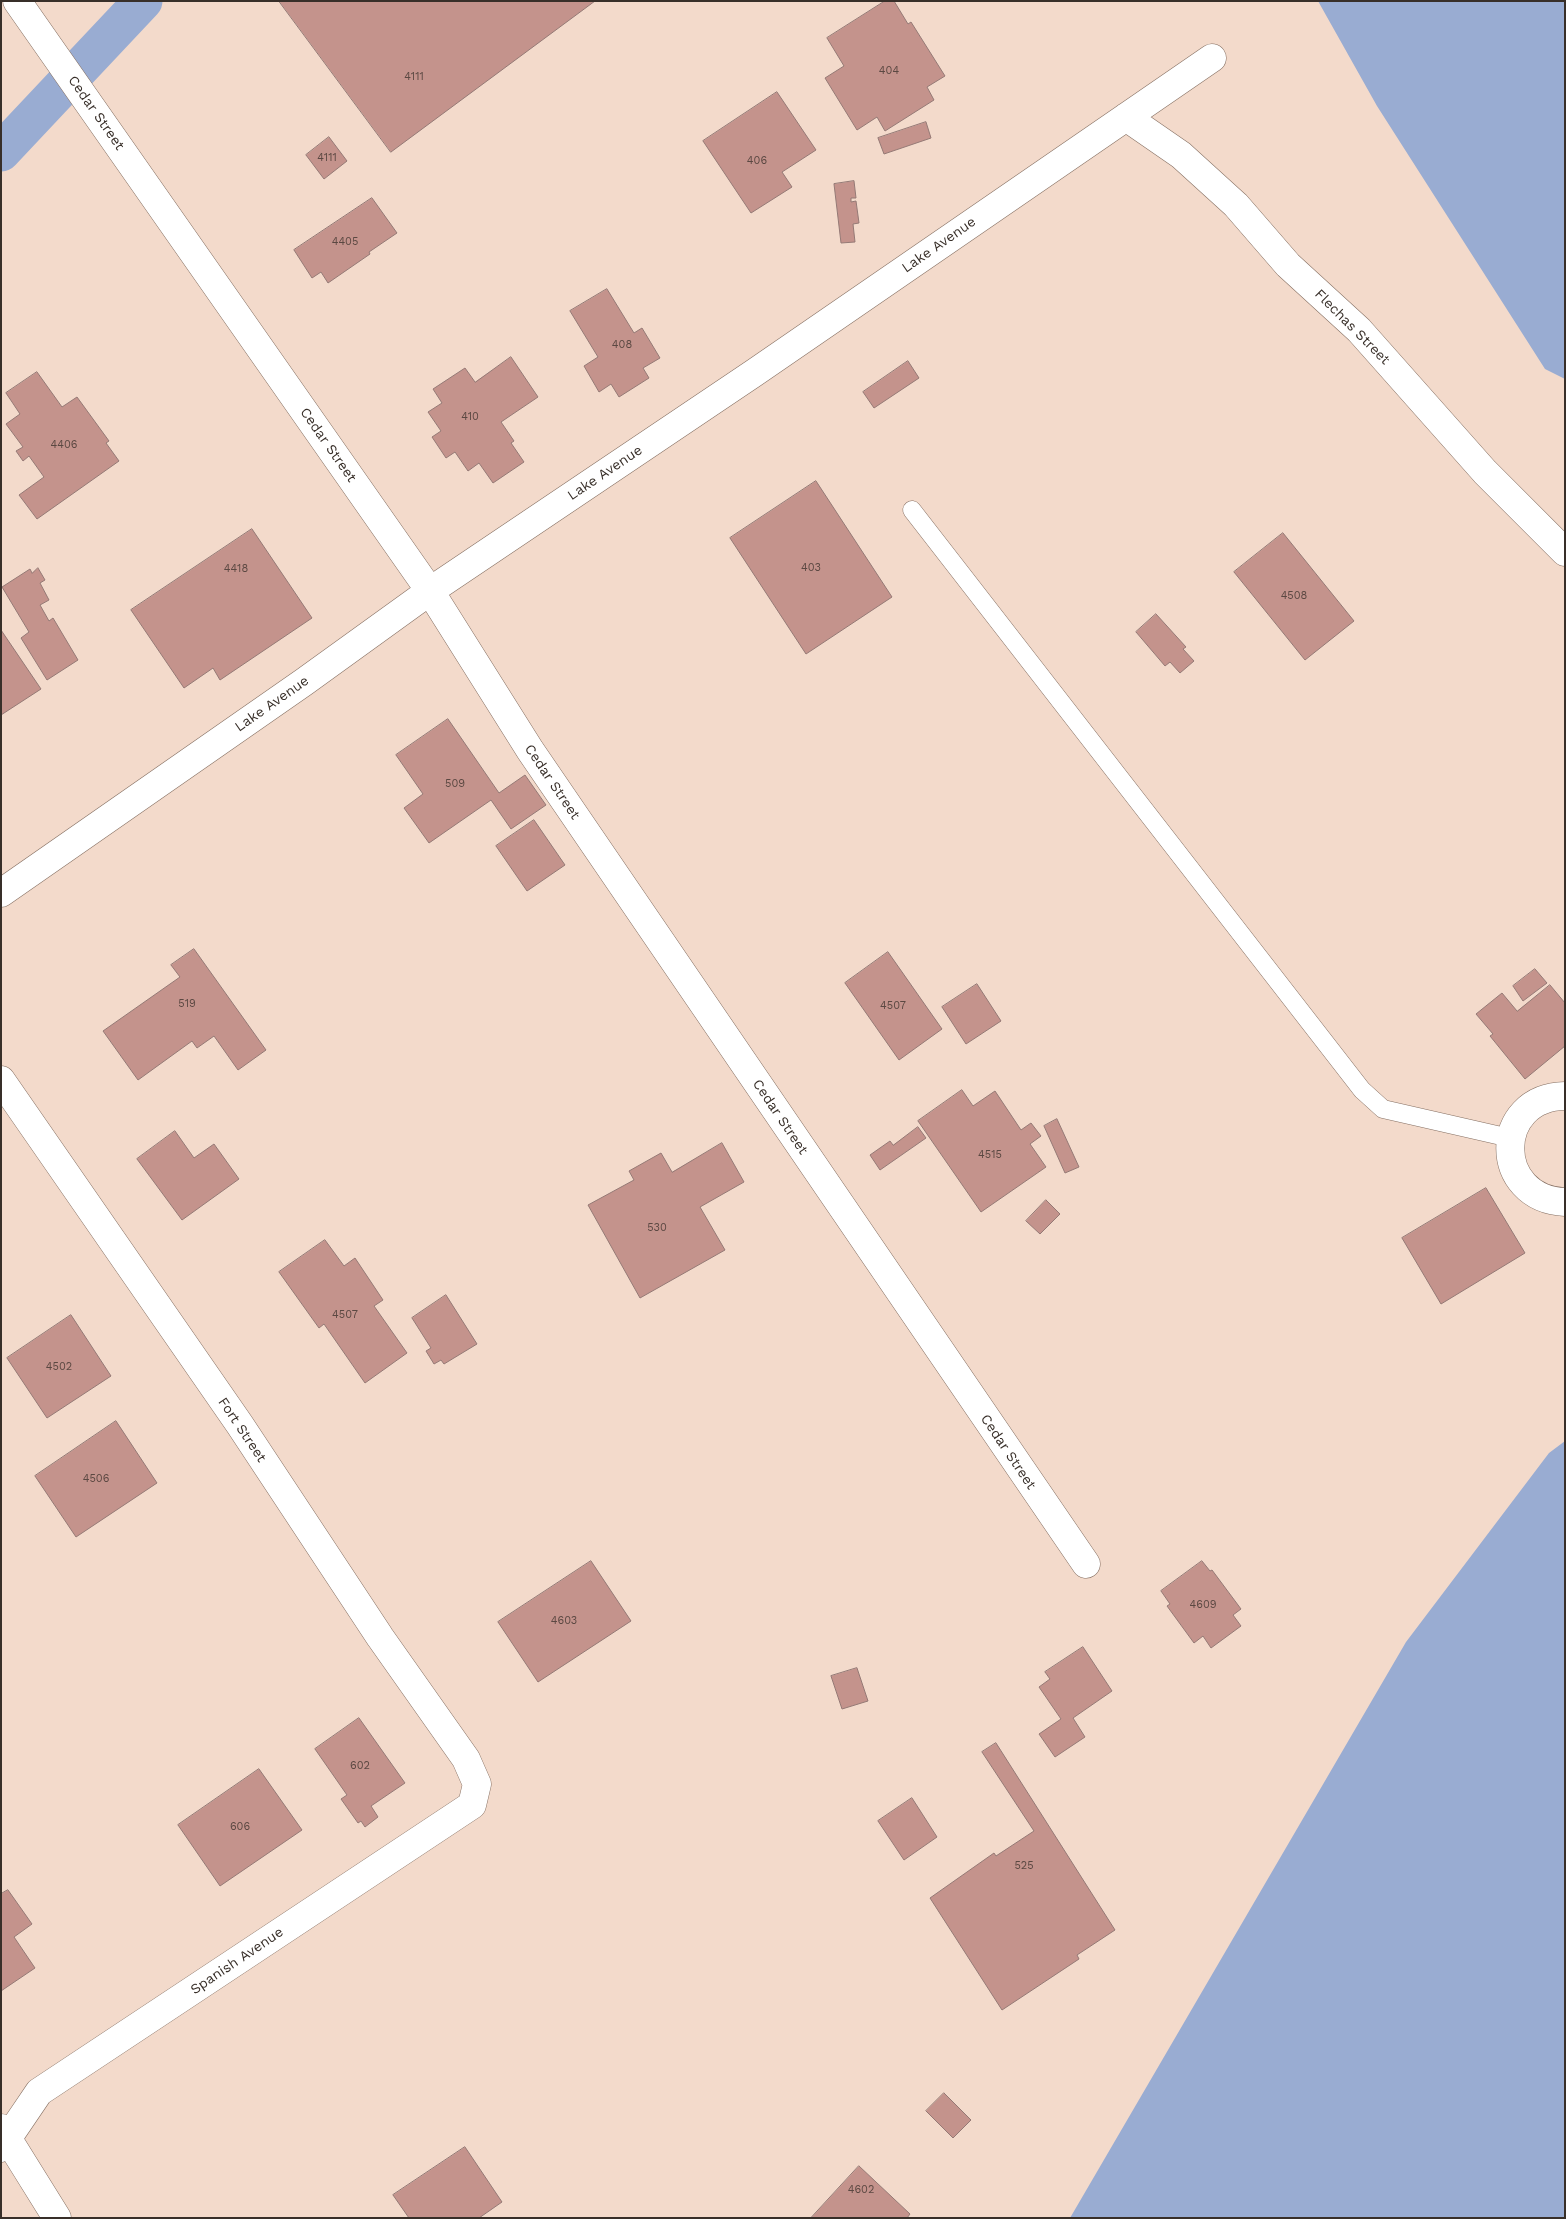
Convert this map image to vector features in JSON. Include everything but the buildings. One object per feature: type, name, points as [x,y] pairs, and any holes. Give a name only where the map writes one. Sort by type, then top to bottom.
[{"type":"street","name":"Cedar Street","points":[[17,1],[430,591],[530,750],[1086,1564]]},
{"type":"street","name":"Lake Avenue","points":[[1,893],[304,682],[430,591],[754,373],[1212,58]]},
{"type":"street","name":"Flechas Street","points":[[1126,117],[1181,155],[1236,205],[1288,265],[1359,330],[1485,472],[1565,552]]},
{"type":"street","name":"Fort Street","points":[[1,1080],[240,1425],[375,1629],[466,1759],[477,1784]]},
{"type":"street","points":[[1565,1096],[1553,1096],[1534,1103],[1518,1118],[1510,1138],[1510,1159],[1518,1178],[1532,1193],[1551,1201],[1565,1202]]},
{"type":"street","name":"Spanish Avenue","points":[[4,2138],[39,2092],[472,1805],[477,1784]]},
{"type":"street","points":[[4,2138],[56,2218]]},
{"type":"lane","points":[[912,510],[1362,1090],[1383,1109],[1510,1138]]},
{"type":"water","points":[[1318,1],[1565,1],[1565,379],[1545,369],[1377,106]]},
{"type":"water","points":[[1565,1441],[1565,2218],[1070,2218],[1406,1642],[1549,1453]]},
{"type":"waterway","points":[[1,152],[143,1]]}]
